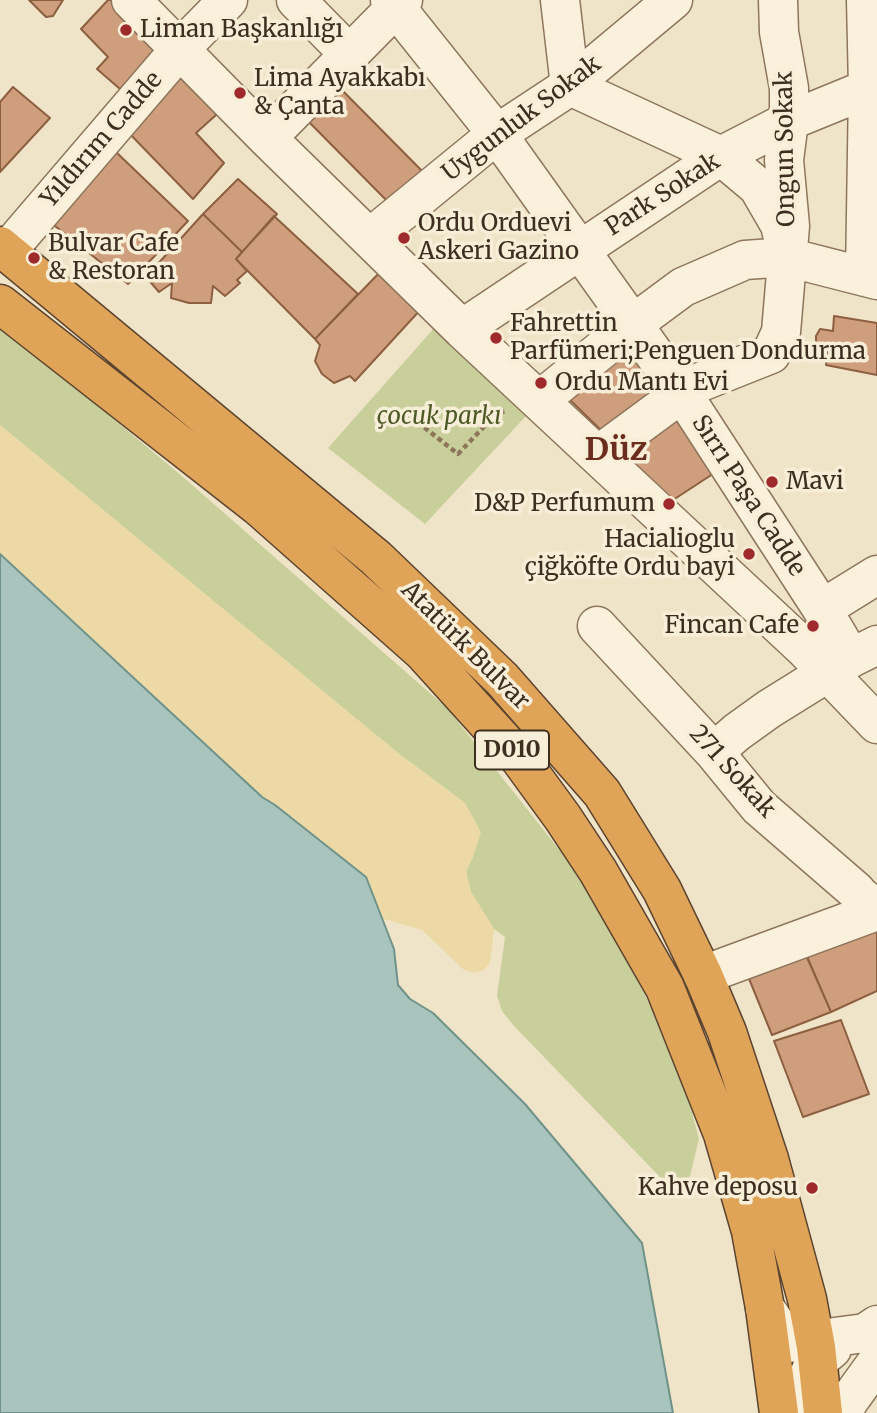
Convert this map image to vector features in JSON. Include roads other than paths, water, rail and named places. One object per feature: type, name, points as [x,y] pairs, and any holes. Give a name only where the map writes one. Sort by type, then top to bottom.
[{"type":"highway","name":"Atatürk Bulvar","points":[[3,248],[376,558],[502,679],[602,793],[662,890],[727,1032],[769,1159],[807,1299],[849,1334],[823,1413]]},
{"type":"highway","name":"Atatürk Bulvar","points":[[0,304],[258,506],[423,652],[520,759],[598,872],[665,988],[723,1134],[751,1231],[765,1308],[779,1413]]},
{"type":"street","points":[[131,0],[267,138],[463,329],[598,455],[852,659],[877,724]]},
{"type":"street","name":"Yıldırım Cadde","points":[[3,248],[180,49],[228,0]]},
{"type":"street","points":[[296,0],[349,54]]},
{"type":"street","points":[[560,0],[570,86],[721,156],[758,187],[780,225],[787,257]]},
{"type":"street","name":"Uygunluk Sokak","points":[[371,237],[497,134],[570,86],[673,0]]},
{"type":"street","name":"Ongun Sokak","points":[[598,455],[693,385],[771,354],[781,332],[789,226],[784,160],[789,121],[789,88],[779,32],[778,0]]},
{"type":"street","points":[[540,400],[633,324],[683,288],[745,260],[787,257],[871,279],[872,86],[866,0]]},
{"type":"street","points":[[267,138],[397,2]]},
{"type":"street","name":"Sırrı Paşa Cadde","points":[[397,2],[497,134],[682,393],[852,659]]},
{"type":"street","name":"Park Sokak","points":[[463,329],[721,156],[789,121],[872,86]]},
{"type":"street","points":[[822,609],[877,575]]},
{"type":"street","name":"271 Sokak","points":[[597,626],[714,752],[759,807],[856,891],[873,901]]},
{"type":"street","points":[[714,752],[769,709],[852,659]]},
{"type":"street","points":[[703,975],[873,901]]},
{"type":"street","points":[[765,1308],[789,1343],[849,1334]]},
{"type":"street","points":[[791,1413],[814,1364],[849,1334]]},
{"type":"street","points":[[844,1413],[848,1402],[877,1362]]},
{"type":"water","points":[[0,554],[262,797],[366,877],[394,949],[398,985],[410,999],[433,1013],[525,1104],[642,1243],[673,1413],[0,1413]]},
{"type":"place","name":"Liman Başkanlığı","points":[[126,30]]},
{"type":"place","name":"Lima Ayakkabı & Çanta","points":[[240,93]]},
{"type":"place","name":"Ordu Orduevi Askeri Gazino","points":[[404,238]]},
{"type":"place","name":"Bulvar Cafe & Restoran","points":[[34,258]]},
{"type":"place","name":"Fahrettin Parfümeri;Penguen Dondurma","points":[[496,338]]},
{"type":"place","name":"Ordu Mantı Evi","points":[[541,383]]},
{"type":"place","name":"Mavi","points":[[772,482]]},
{"type":"place","name":"D&P Perfumum","points":[[669,504]]},
{"type":"place","name":"Hacialioglu çiğköfte Ordu bayi","points":[[749,554]]},
{"type":"place","name":"Fincan Cafe","points":[[813,626]]},
{"type":"place","name":"Kahve deposu","points":[[812,1188]]},
{"type":"district","name":"Düz","points":[[616,451]]},
{"type":"park label","name":"çocuk parkı","points":[[439,417]]}]
